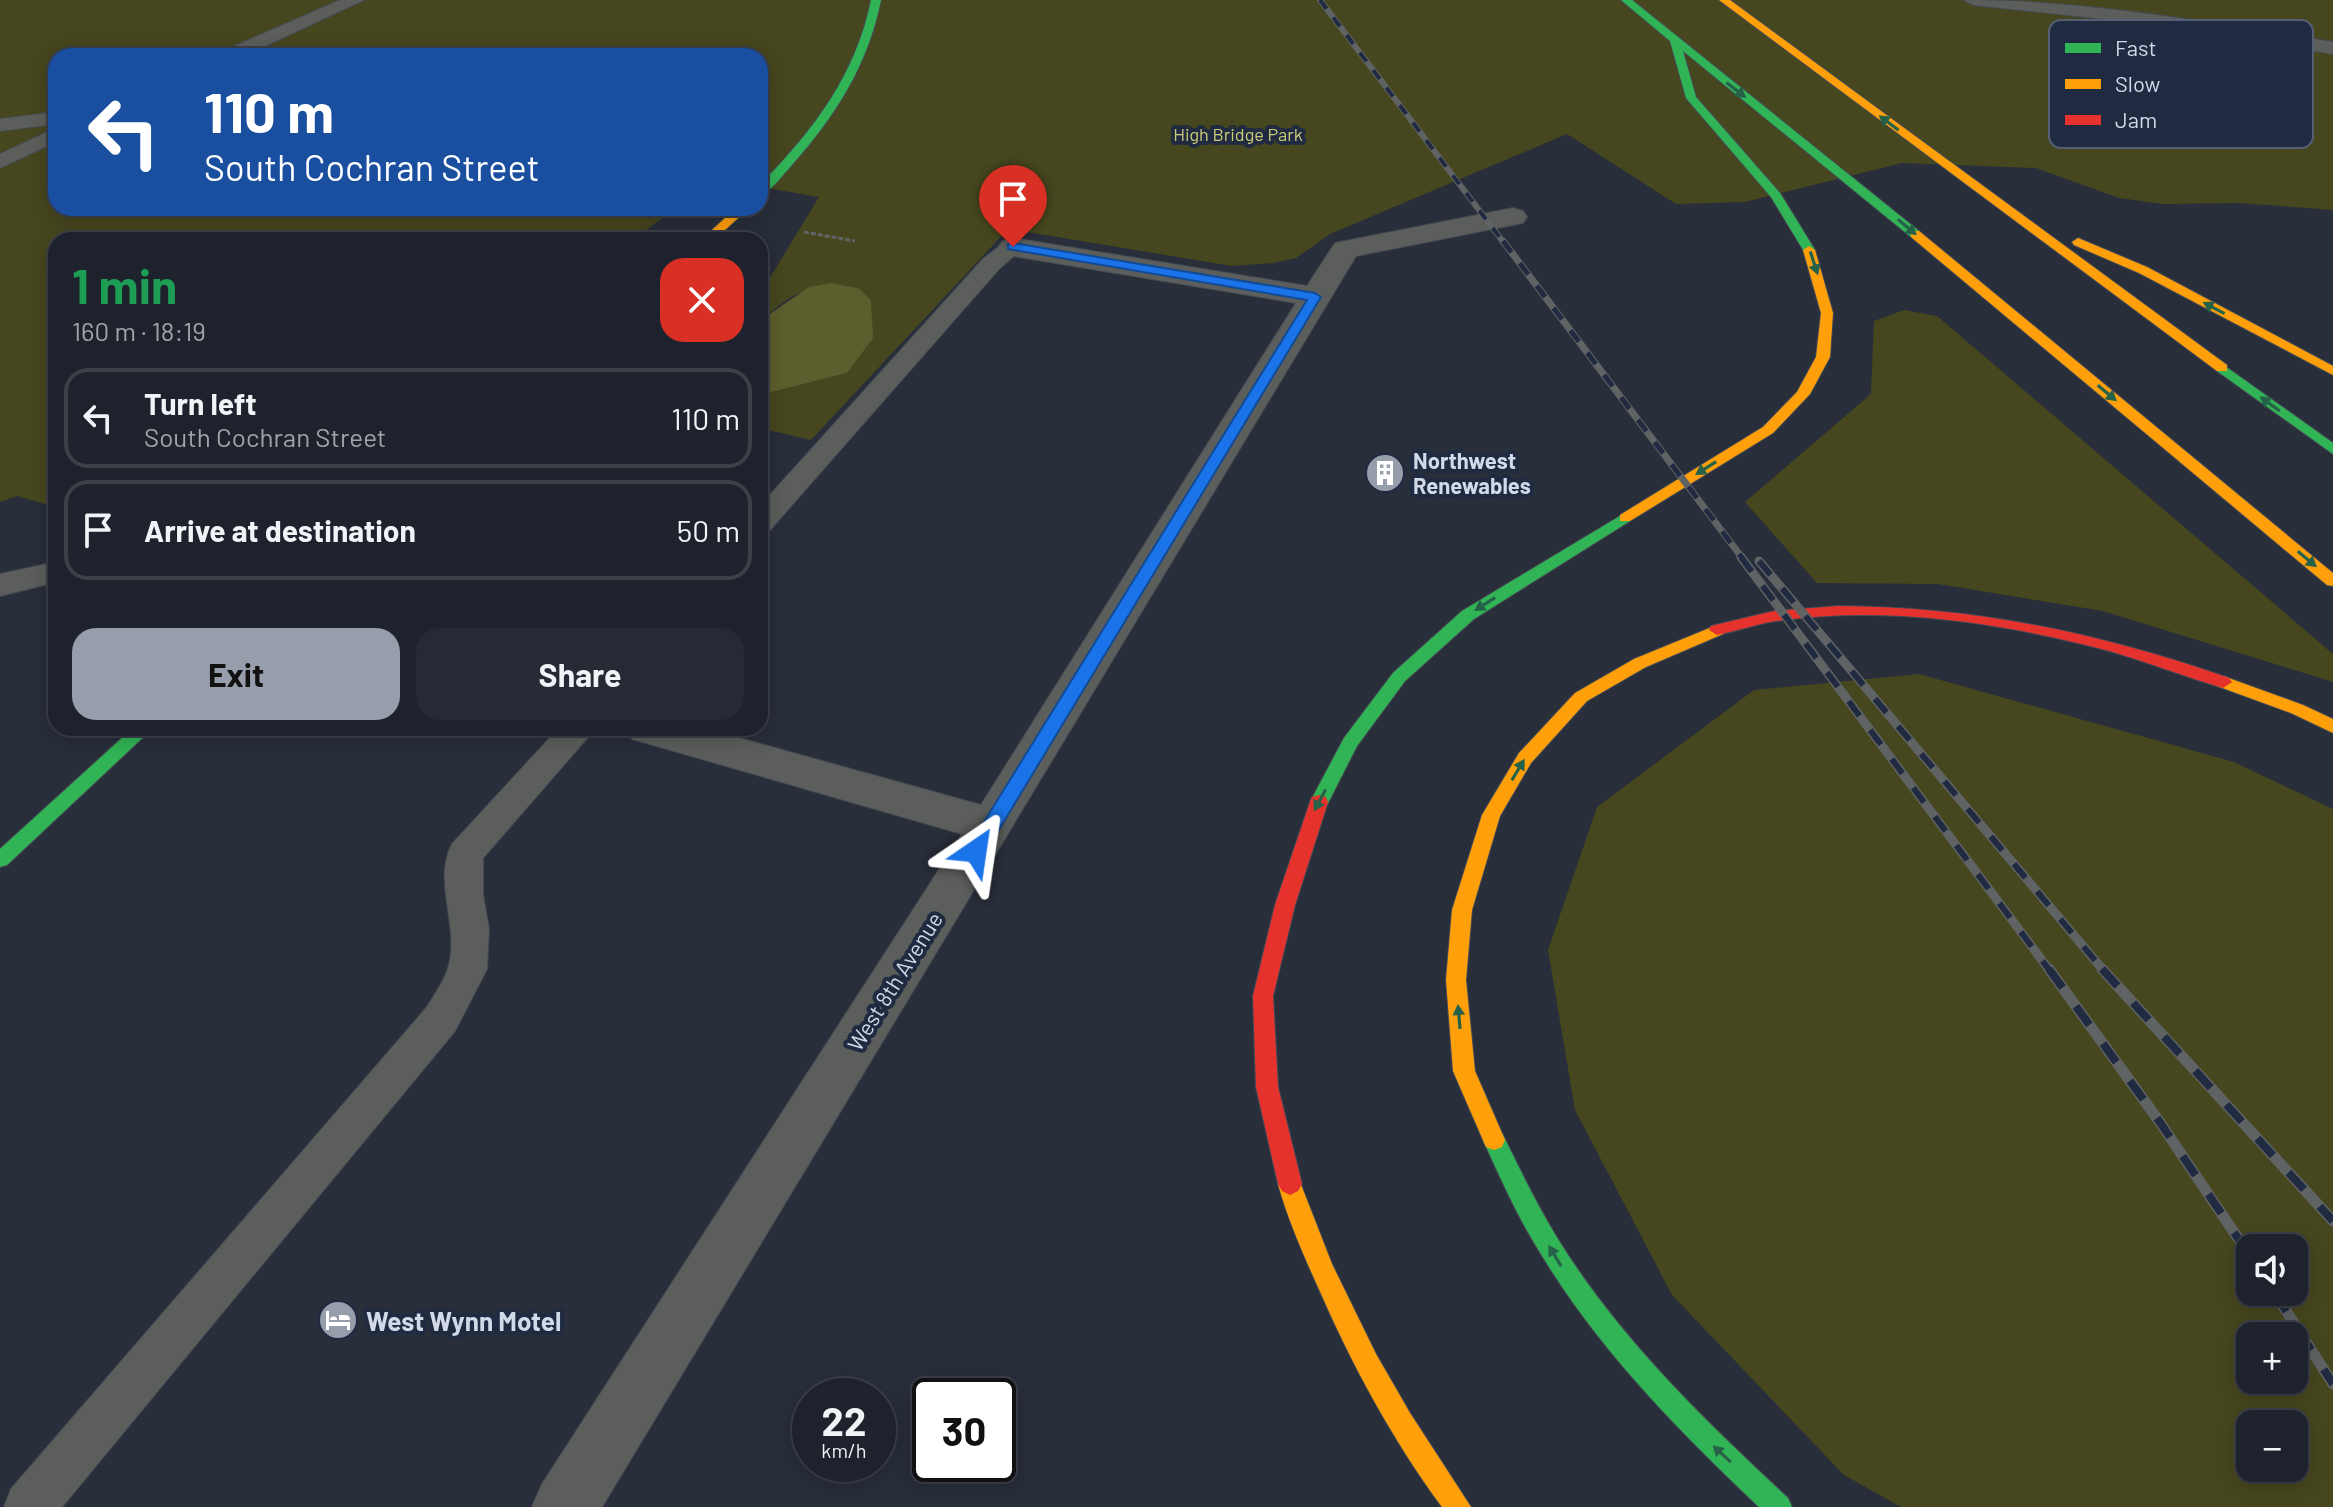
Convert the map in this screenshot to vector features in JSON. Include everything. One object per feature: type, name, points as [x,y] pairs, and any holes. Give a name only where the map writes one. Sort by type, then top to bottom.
[{"type":"main road","points":[[768,183],[832,107],[856,66],[876,20],[876,0]]},
{"type":"main road","points":[[1626,0],[1847,177],[2333,581]]},
{"type":"main road","points":[[1724,0],[2008,213],[2333,450]]},
{"type":"main road","points":[[1458,1507],[1420,1457],[1345,1321],[1295,1205],[1267,1087],[1263,996],[1285,905],[1313,814],[1350,743],[1399,677],[1468,615],[1768,430],[1803,394],[1823,357],[1827,313],[1813,257],[1776,195],[1691,98],[1675,41]]},
{"type":"main road","points":[[2008,213],[2143,270],[2333,371]]},
{"type":"main road","points":[[716,232],[734,216]]},
{"type":"main road","points":[[1779,1507],[1695,1430],[1628,1357],[1558,1262],[1508,1173],[1464,1071],[1456,980],[1462,910],[1491,815],[1525,758],[1581,697],[1640,663],[1708,632],[1796,614],[1902,610],[1981,619],[2080,638],[2202,674],[2297,709],[2333,727]]},
{"type":"main road","points":[[0,860],[135,736]]},
{"type":"street","name":"West 8th Avenue","points":[[565,1507],[992,825],[1345,249],[1513,217]]},
{"type":"street","points":[[1013,247],[1315,297]]},
{"type":"street","points":[[675,736],[992,825]]},
{"type":"lane","points":[[246,48],[355,0]]},
{"type":"lane","points":[[1973,0],[2154,20]]},
{"type":"lane","points":[[2313,45],[2333,48]]},
{"type":"lane","points":[[0,125],[48,119]]},
{"type":"lane","points":[[0,162],[48,138]]},
{"type":"lane","points":[[768,515],[991,264],[1013,247]]},
{"type":"lane","points":[[0,586],[48,574]]},
{"type":"lane","points":[[29,1507],[441,1019],[468,969],[470,929],[464,895],[465,854],[572,736]]},
{"type":"path","points":[[804,232],[855,241]]},
{"type":"green space","name":"High Bridge Park","points":[[0,0],[2333,0],[2333,210],[2240,203],[2163,204],[2119,198],[2036,168],[1902,163],[1745,202],[1676,204],[1567,134],[1330,234],[1296,258],[1273,263],[1232,266],[1008,229],[811,440],[768,430],[768,393],[847,373],[871,300],[857,290],[828,284],[799,293],[768,315],[768,281],[819,197],[768,188],[768,48],[48,48],[48,216],[664,216],[644,232],[48,232],[48,505],[17,496],[0,502]]},
{"type":"green space","points":[[831,283],[858,288],[871,300],[873,338],[847,373],[768,393],[768,315],[809,287]]},
{"type":"green space","points":[[1904,310],[1937,316],[2333,654],[2333,682],[2103,611],[1938,584],[1817,583],[1745,502],[1871,394],[1874,321]]},
{"type":"green space","points":[[1919,674],[2234,762],[2333,809],[2333,1507],[1901,1507],[1844,1475],[1672,1295],[1575,1110],[1548,950],[1597,807],[1754,690]]},
{"type":"railway","points":[[1320,0],[1504,243]]},
{"type":"railway","points":[[1503,241],[1743,559]]},
{"type":"railway","points":[[1741,557],[2050,971]]},
{"type":"railway","points":[[1759,561],[2104,971]]},
{"type":"railway","points":[[2049,969],[2159,1121],[2236,1235]]},
{"type":"railway","points":[[2102,969],[2333,1221]]},
{"type":"railway","points":[[2283,1306],[2333,1384]]},
{"type":"traffic: fast","points":[[768,183],[817,128],[849,80],[861,55],[876,0]]},
{"type":"traffic: fast","points":[[1626,0],[1915,234]]},
{"type":"traffic: fast","points":[[1675,41],[1691,98],[1776,195],[1809,250]]},
{"type":"traffic: fast","points":[[2222,368],[2333,450]]},
{"type":"traffic: fast","points":[[1319,802],[1350,743],[1399,677],[1468,615],[1625,518]]},
{"type":"traffic: fast","points":[[0,860],[135,736]]},
{"type":"traffic: fast","points":[[1494,1140],[1520,1195],[1581,1294],[1653,1383],[1779,1507]]},
{"type":"traffic: slow","points":[[1724,0],[2222,368]]},
{"type":"traffic: slow","points":[[716,232],[734,216]]},
{"type":"traffic: slow","points":[[1915,234],[2333,581]]},
{"type":"traffic: slow","points":[[2078,242],[2143,270],[2333,371]]},
{"type":"traffic: slow","points":[[1625,518],[1768,430],[1803,394],[1823,357],[1827,313],[1809,250]]},
{"type":"traffic: slow","points":[[1494,1140],[1464,1071],[1456,980],[1462,910],[1491,815],[1525,758],[1581,697],[1640,663],[1717,630]]},
{"type":"traffic: slow","points":[[2223,682],[2297,709],[2333,727]]},
{"type":"traffic: slow","points":[[1290,1184],[1323,1271],[1367,1363],[1401,1423],[1458,1507]]},
{"type":"traffic: jam","points":[[1717,630],[1774,616],[1838,611],[1951,616],[2006,623],[2116,647],[2223,682]]},
{"type":"traffic: jam","points":[[1290,1184],[1267,1087],[1263,996],[1285,905],[1319,802]]},
{"type":"place","name":"Northwest Renewables","points":[[1385,473]]},
{"type":"place","name":"West Wynn Motel","points":[[338,1320]]},
{"type":"route","points":[[976,851],[1315,297],[1013,247]]}]
